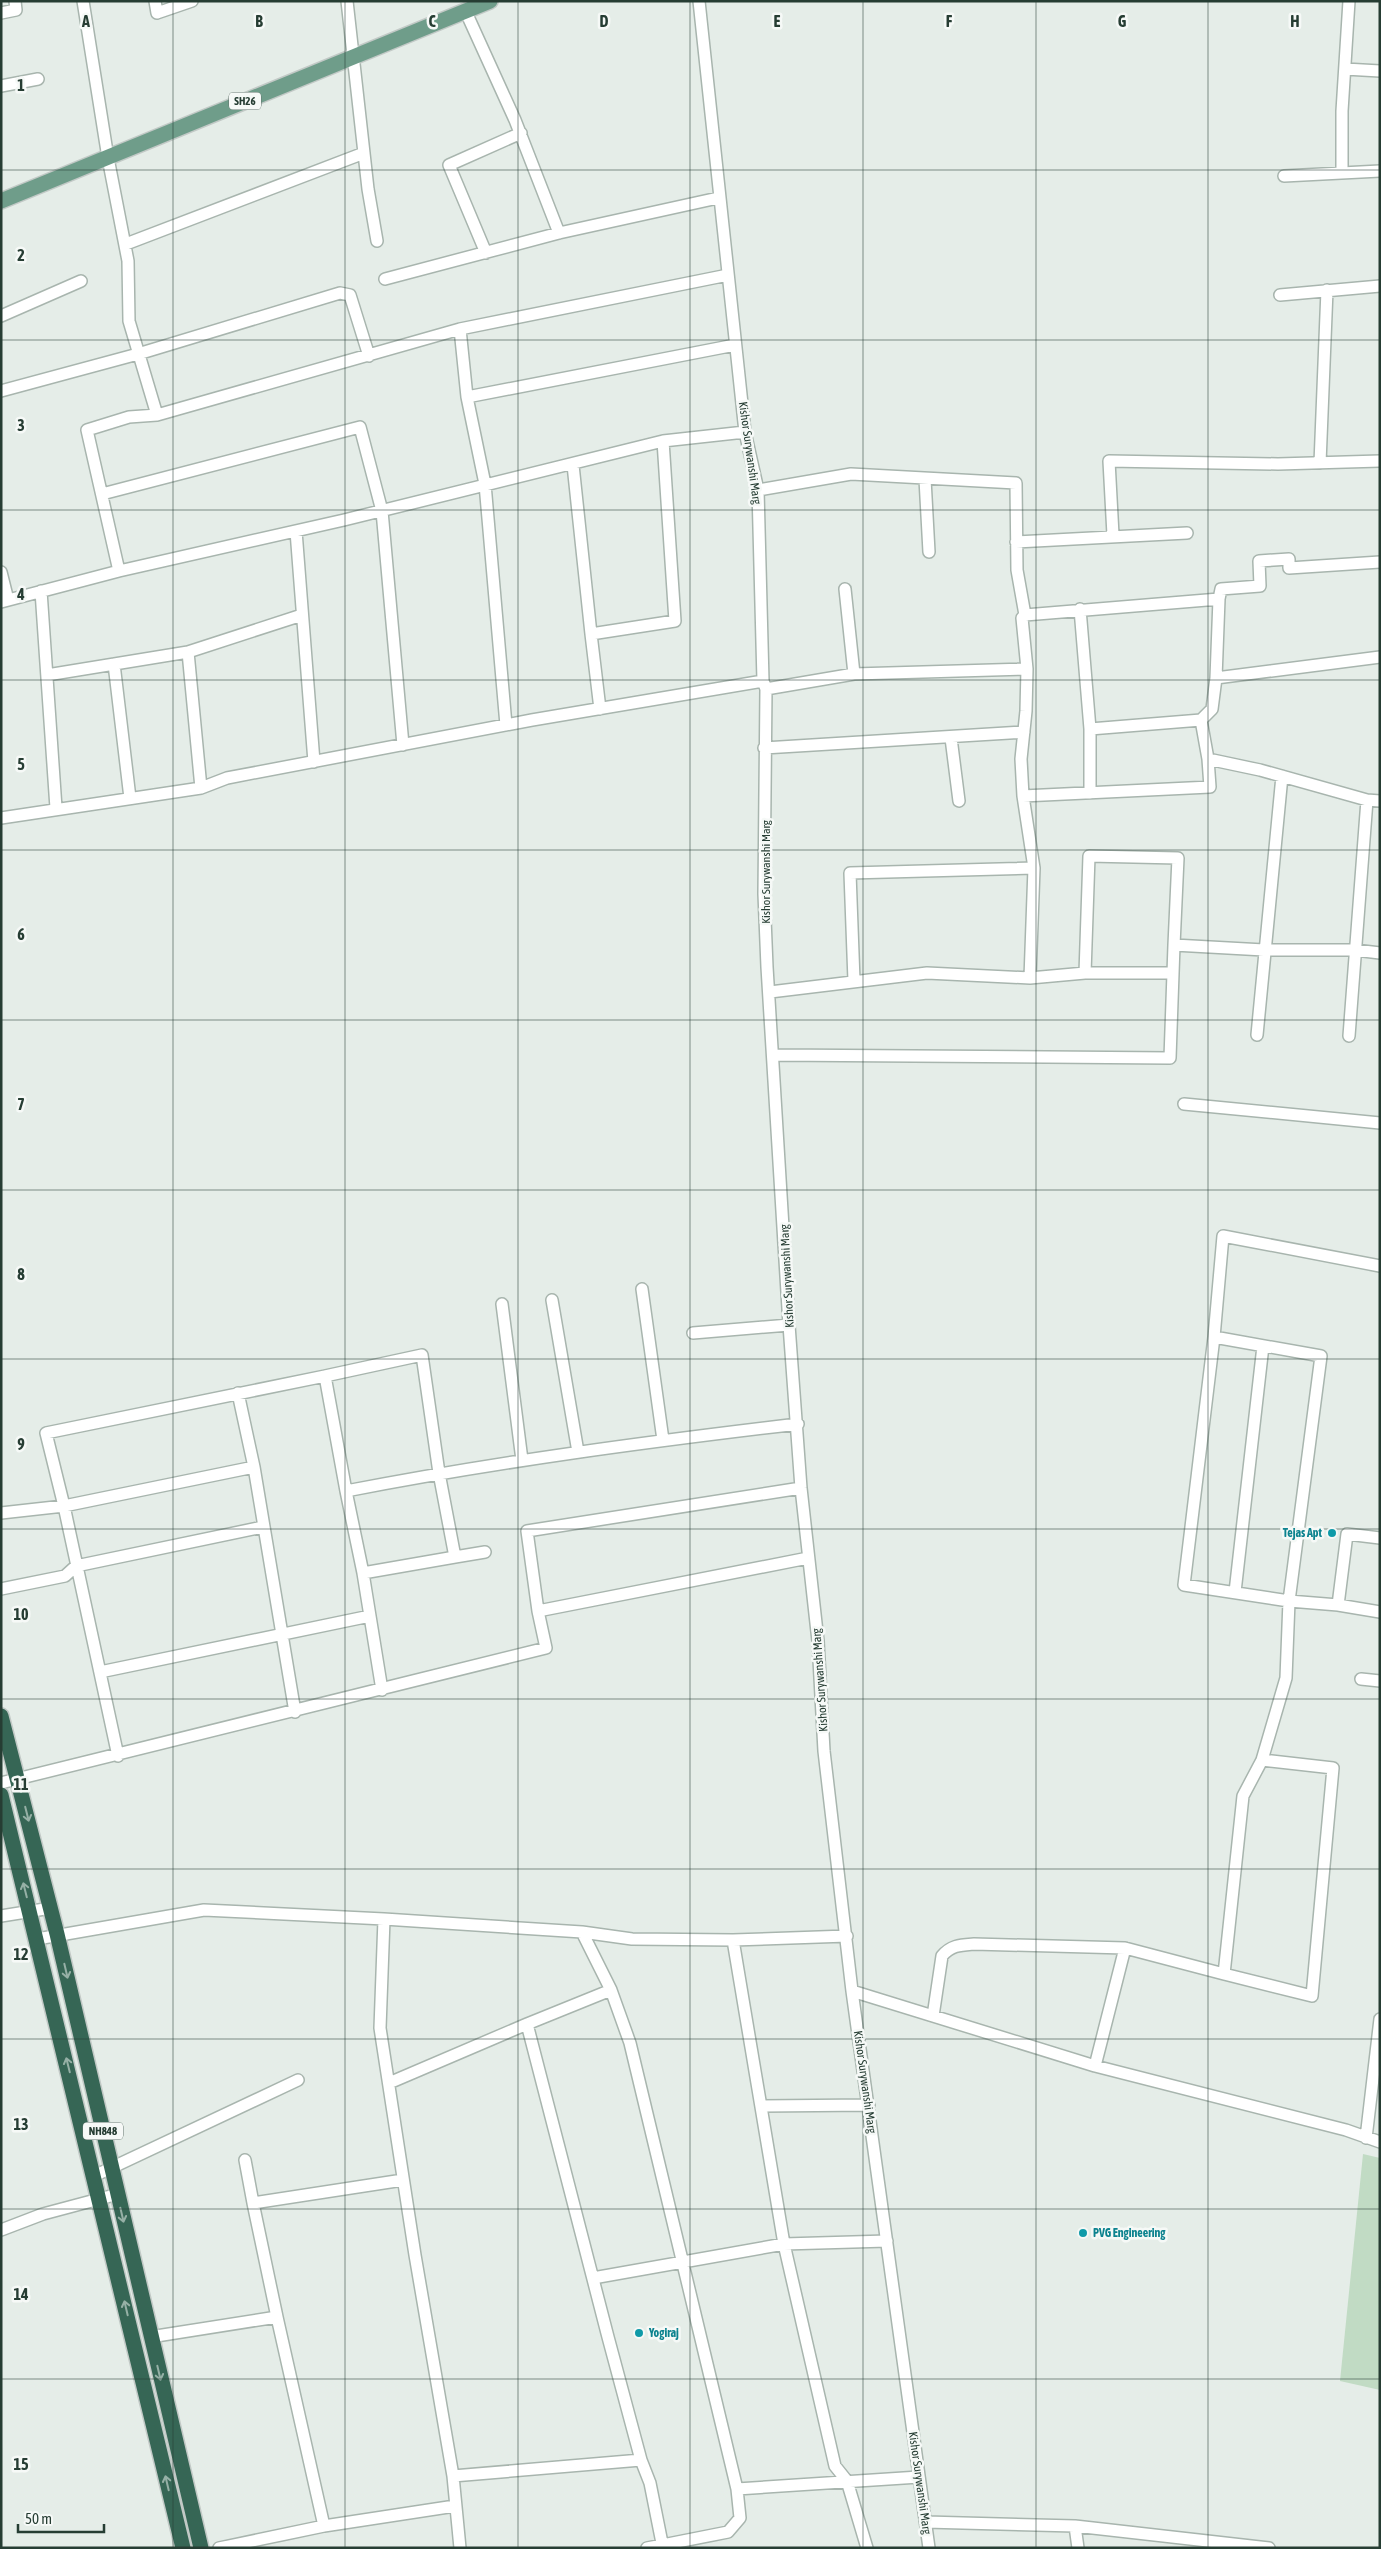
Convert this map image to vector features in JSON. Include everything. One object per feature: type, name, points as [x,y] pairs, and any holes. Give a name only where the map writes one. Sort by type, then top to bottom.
[{"type":"highway","name":"NH848","points":[[1,1716],[51,1908],[150,2337],[201,2548]]},
{"type":"highway","name":"NH848","points":[[1,1795],[31,1912],[183,2548]]},
{"type":"highway","points":[[55,2013],[74,2008]]},
{"type":"highway","points":[[75,2096],[94,2092]]},
{"type":"main road","name":"SH26","points":[[1,201],[471,6],[490,1]]},
{"type":"street","points":[[1,13],[16,10],[15,1]]},
{"type":"street","points":[[83,1],[108,158],[126,244],[130,282],[129,321],[157,415]]},
{"type":"street","points":[[155,1],[158,13],[192,1]]},
{"type":"street","points":[[347,1],[364,153],[377,241]]},
{"type":"street","name":"Kishor Surywanshi Marg","points":[[699,1],[718,198],[745,432],[758,490],[765,685],[764,894],[767,967],[774,1055],[789,1325],[798,1424],[801,1488],[818,1640],[824,1751],[852,1991],[929,2548]]},
{"type":"street","points":[[1342,172],[1342,110],[1349,1]]},
{"type":"street","points":[[471,6],[559,233]]},
{"type":"street","points":[[1345,70],[1380,71]]},
{"type":"street","points":[[1,86],[38,79]]},
{"type":"street","points":[[486,253],[449,165],[520,133]]},
{"type":"street","points":[[126,244],[364,153]]},
{"type":"street","points":[[1284,176],[1380,171]]},
{"type":"street","points":[[385,279],[559,233],[718,198]]},
{"type":"street","points":[[119,571],[87,430],[129,417],[157,415],[460,329],[728,275]]},
{"type":"street","points":[[1,316],[81,281]]},
{"type":"street","points":[[1280,294],[1380,286]]},
{"type":"street","points":[[1320,463],[1328,290]]},
{"type":"street","points":[[1,391],[138,354],[340,293],[350,295],[370,356]]},
{"type":"street","points":[[460,329],[467,397],[485,484],[506,725]]},
{"type":"street","points":[[467,397],[736,345]]},
{"type":"street","points":[[102,494],[360,427],[382,511],[402,745]]},
{"type":"street","points":[[1,572],[5,601],[119,571],[382,511],[663,441],[745,432]]},
{"type":"street","points":[[591,634],[675,621],[663,441]]},
{"type":"street","points":[[1113,535],[1109,461],[1320,463],[1380,461]]},
{"type":"street","points":[[573,464],[600,709]]},
{"type":"street","points":[[758,490],[851,474],[1016,483],[1017,570],[1024,615],[1022,618],[1027,669],[1021,759],[1023,796],[1034,868],[1030,978]]},
{"type":"street","points":[[925,479],[929,552]]},
{"type":"street","points":[[296,531],[314,762]]},
{"type":"street","points":[[1016,542],[1113,535],[1187,533]]},
{"type":"street","points":[[1090,729],[1201,720],[1212,710],[1216,678],[1221,589],[1260,586],[1259,561],[1289,559],[1289,568],[1380,562]]},
{"type":"street","points":[[845,589],[854,674]]},
{"type":"street","points":[[41,591],[56,808]]},
{"type":"street","points":[[1024,615],[1219,598]]},
{"type":"street","points":[[1080,609],[1090,729],[1090,793]]},
{"type":"street","points":[[46,675],[188,652],[302,615]]},
{"type":"street","points":[[188,652],[201,788]]},
{"type":"street","points":[[1216,678],[1380,657]]},
{"type":"street","points":[[114,664],[130,798]]},
{"type":"street","points":[[1,818],[56,808],[201,788],[227,778],[506,725],[765,685],[854,674],[1027,669]]},
{"type":"street","points":[[1023,796],[1210,787],[1208,759],[1201,720]]},
{"type":"street","points":[[764,748],[952,738],[1024,732]]},
{"type":"street","points":[[952,738],[959,800]]},
{"type":"street","points":[[1208,759],[1282,776],[1367,800],[1380,801]]},
{"type":"street","points":[[1257,1035],[1282,776]]},
{"type":"street","points":[[1349,1036],[1367,800]]},
{"type":"street","points":[[774,1055],[1170,1058],[1178,858],[1089,856],[1085,973]]},
{"type":"street","points":[[854,981],[850,873],[1034,868]]},
{"type":"street","points":[[1174,945],[1264,950],[1355,950],[1380,953]]},
{"type":"street","points":[[770,992],[927,973],[1030,978],[1085,973],[1173,973]]},
{"type":"street","points":[[1184,1104],[1380,1123]]},
{"type":"street","points":[[1380,1266],[1223,1236],[1214,1337],[1184,1585],[1289,1601],[1338,1605],[1380,1612]]},
{"type":"street","points":[[642,1289],[663,1440]]},
{"type":"street","points":[[552,1300],[578,1452]]},
{"type":"street","points":[[502,1304],[522,1460]]},
{"type":"street","points":[[694,1333],[789,1325]]},
{"type":"street","points":[[1214,1337],[1321,1356],[1289,1601],[1286,1678],[1262,1760],[1243,1796],[1224,1974]]},
{"type":"street","points":[[1235,1592],[1263,1346]]},
{"type":"street","points":[[118,1756],[64,1506],[46,1433],[422,1355],[439,1473],[455,1557]]},
{"type":"street","points":[[325,1376],[363,1573],[382,1690]]},
{"type":"street","points":[[238,1393],[254,1467],[295,1712]]},
{"type":"street","points":[[346,1491],[439,1473],[522,1460],[663,1440],[798,1424]]},
{"type":"street","points":[[1,1514],[64,1506],[254,1467]]},
{"type":"street","points":[[1,1783],[118,1756],[546,1648],[538,1611],[527,1531],[801,1488]]},
{"type":"street","points":[[1,1589],[65,1576],[76,1566],[263,1527]]},
{"type":"street","points":[[1338,1605],[1347,1534],[1380,1538]]},
{"type":"street","points":[[363,1573],[485,1552]]},
{"type":"street","points":[[538,1611],[808,1558]]},
{"type":"street","points":[[100,1672],[370,1616]]},
{"type":"street","points":[[1362,1679],[1380,1681]]},
{"type":"street","points":[[933,2016],[942,1956],[955,1945],[1125,1948],[1312,1996],[1332,1768],[1262,1760]]},
{"type":"street","points":[[1,1916],[51,1908]]},
{"type":"street","points":[[37,1939],[57,1934],[204,1910],[582,1932],[632,1939],[733,1940],[847,1936]]},
{"type":"street","points":[[384,1919],[380,2028],[403,2180],[453,2476],[460,2548]]},
{"type":"street","points":[[582,1932],[611,1990],[630,2043],[737,2489],[740,2518],[728,2532],[663,2547],[648,2548]]},
{"type":"street","points":[[733,1940],[784,2244],[835,2466],[847,2481],[867,2548]]},
{"type":"street","points":[[1095,2066],[1125,1948]]},
{"type":"street","points":[[389,2082],[611,1990]]},
{"type":"street","points":[[852,1991],[1095,2066],[1346,2130],[1380,2142]]},
{"type":"street","points":[[1366,2138],[1380,2019]]},
{"type":"street","points":[[526,2024],[641,2460],[650,2483],[663,2547]]},
{"type":"street","points":[[94,2176],[298,2080]]},
{"type":"street","points":[[762,2106],[868,2105]]},
{"type":"street","points":[[245,2160],[277,2317],[324,2526]]},
{"type":"street","points":[[253,2203],[403,2180]]},
{"type":"street","points":[[1,2230],[43,2214],[118,2194]]},
{"type":"street","points":[[593,2278],[784,2244],[887,2241]]},
{"type":"street","points":[[150,2337],[277,2317]]},
{"type":"street","points":[[453,2476],[641,2460]]},
{"type":"street","points":[[737,2489],[920,2477]]},
{"type":"street","points":[[219,2548],[324,2526],[455,2506]]},
{"type":"street","points":[[926,2522],[1075,2526],[1199,2544],[1269,2548]]},
{"type":"street","points":[[1075,2526],[1078,2548]]},
{"type":"green space","points":[[1363,2154],[1380,2158],[1380,2390],[1340,2381]]},
{"type":"place","name":"Tejas Apt","points":[[1332,1533]]},
{"type":"place","name":"PVG Engineering","points":[[1083,2233]]},
{"type":"place","name":"Yogiraj","points":[[639,2333]]}]
